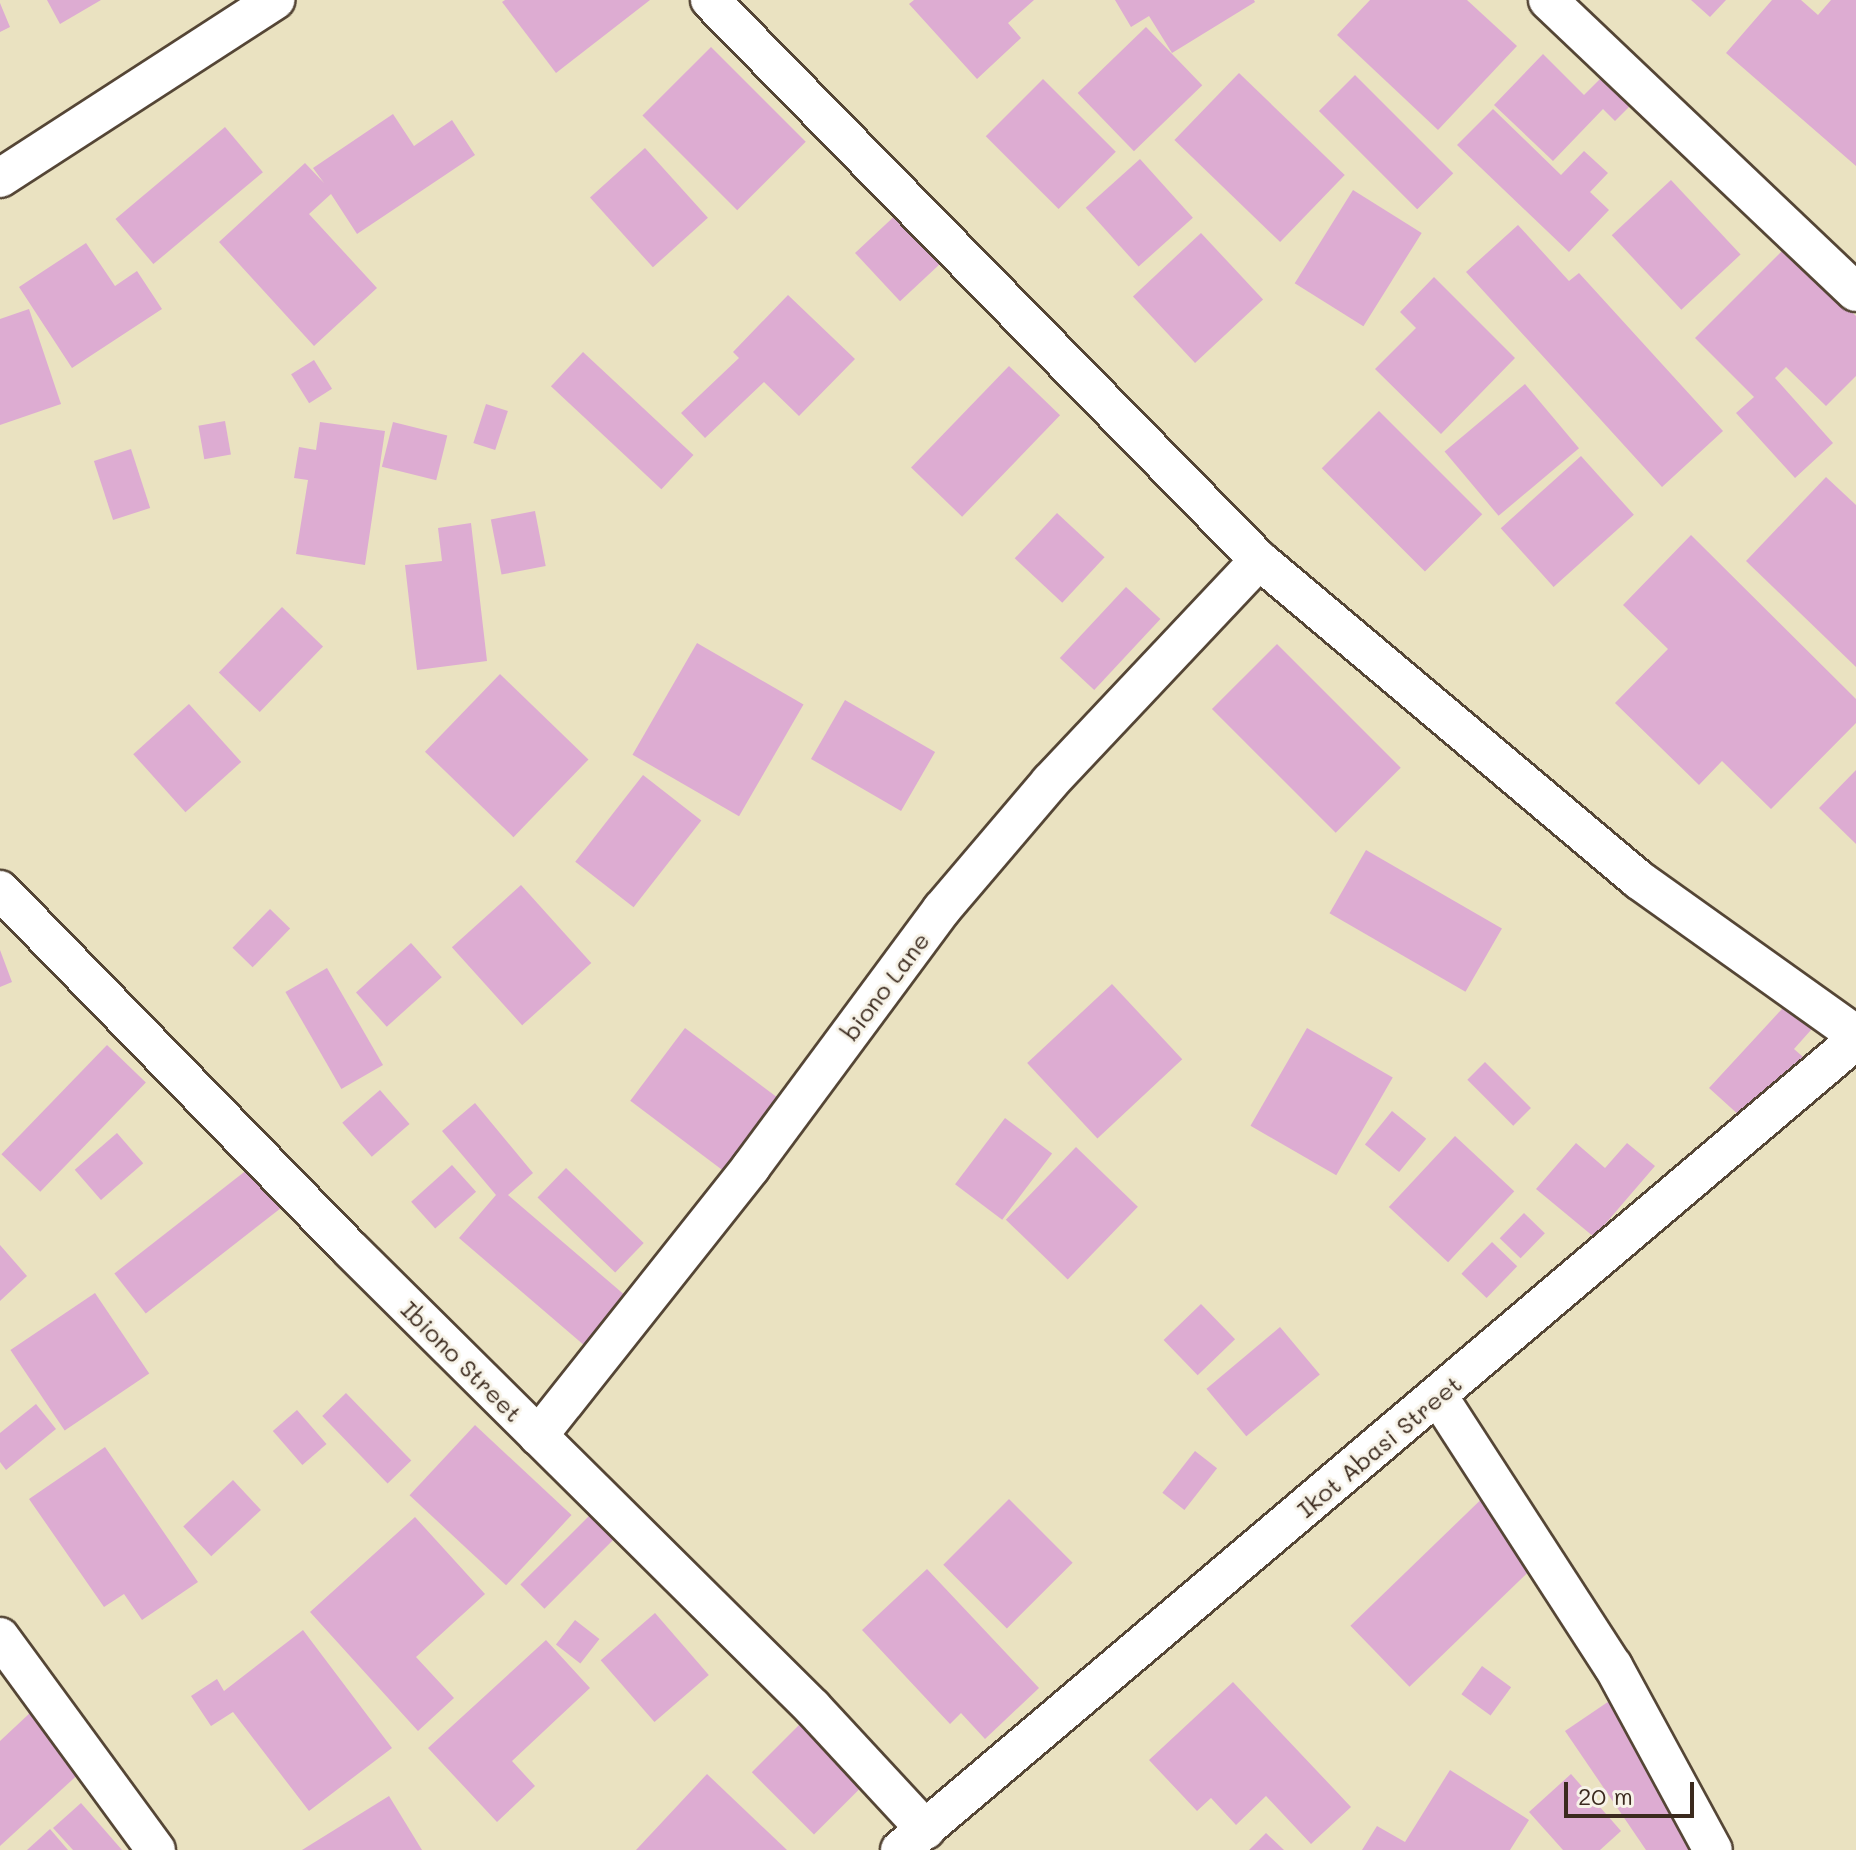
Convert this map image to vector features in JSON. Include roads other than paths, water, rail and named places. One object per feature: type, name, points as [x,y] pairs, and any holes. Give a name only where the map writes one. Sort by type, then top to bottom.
[{"type":"street","points":[[0,178],[275,0]]},
{"type":"street","points":[[710,0],[1259,560],[1639,880],[1856,1038]]},
{"type":"street","points":[[1548,0],[1849,273]]},
{"type":"street","name":"biono Lane","points":[[538,1436],[751,1167],[942,909],[1050,782],[1259,560]]},
{"type":"street","name":"Ibiono Street","points":[[0,890],[538,1436],[813,1708],[913,1840]]},
{"type":"street","name":"Ikot Abasi Street","points":[[913,1840],[1856,1038]]},
{"type":"street","points":[[1438,1396],[1613,1666],[1713,1850]]},
{"type":"street","points":[[0,1637],[156,1850]]}]
